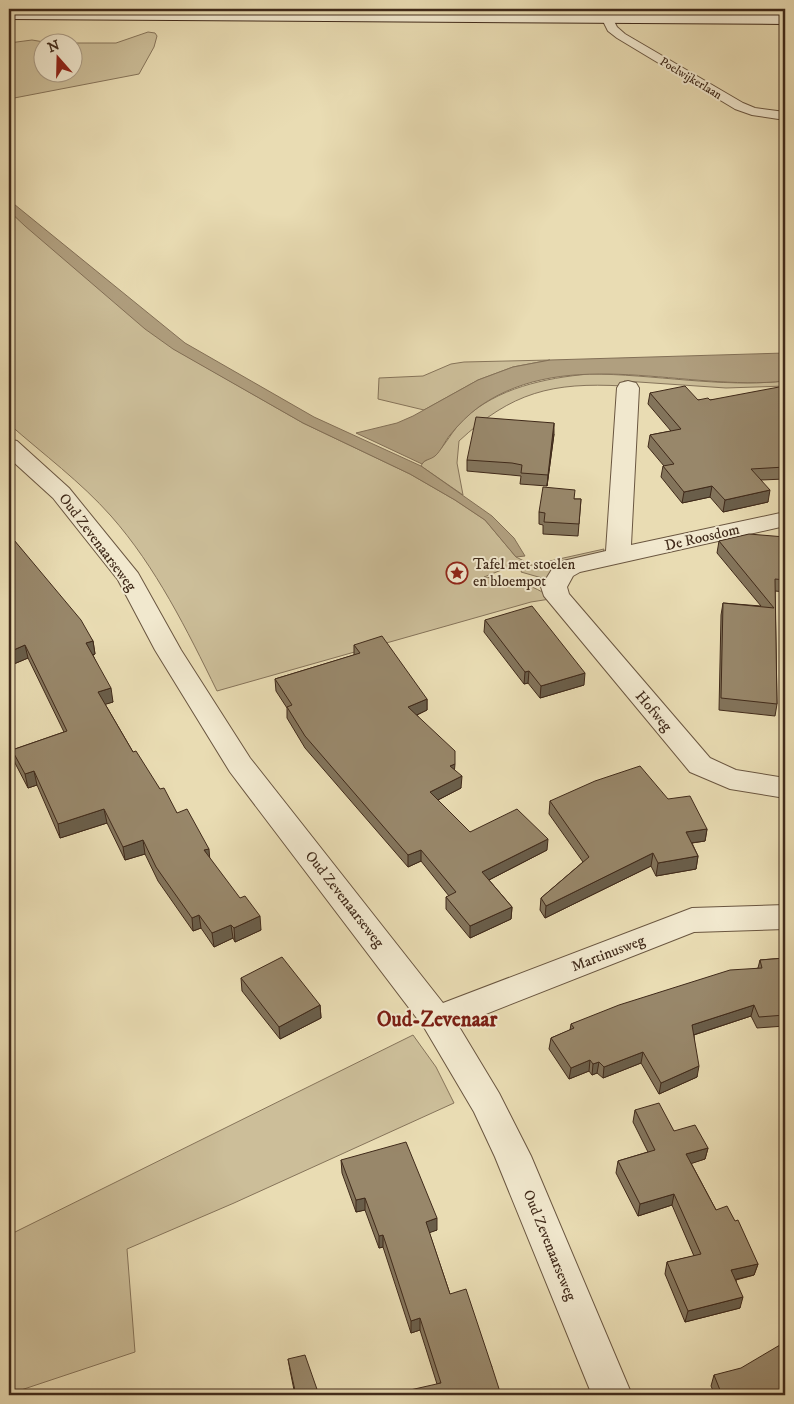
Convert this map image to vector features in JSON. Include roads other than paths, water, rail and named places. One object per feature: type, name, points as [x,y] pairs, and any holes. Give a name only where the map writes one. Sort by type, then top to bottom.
[{"type":"street","points":[[9,14],[785,20]]},
{"type":"street","points":[[618,556],[628,388]]},
{"type":"street","name":"Oud Zevenaarseweg","points":[[9,446],[61,492],[129,578],[168,650],[240,765],[437,1019],[487,1103],[513,1156],[612,1395]]},
{"type":"street","name":"De Roosdom","points":[[554,587],[563,571],[572,566],[785,519]]},
{"type":"street","name":"Hofweg","points":[[554,587],[564,603],[700,765],[730,779],[785,788]]},
{"type":"street","name":"Martinusweg","points":[[437,1019],[692,920],[785,917]]},
{"type":"lane","name":"Poelwijkerlaan","points":[[608,19],[612,30],[621,36],[739,106],[752,112],[785,116]]},
{"type":"place","name":"Tafel met stoelen en bloempot","points":[[457,573]]},
{"type":"district","name":"Oud-Zevenaar","points":[[437,1019]]}]
